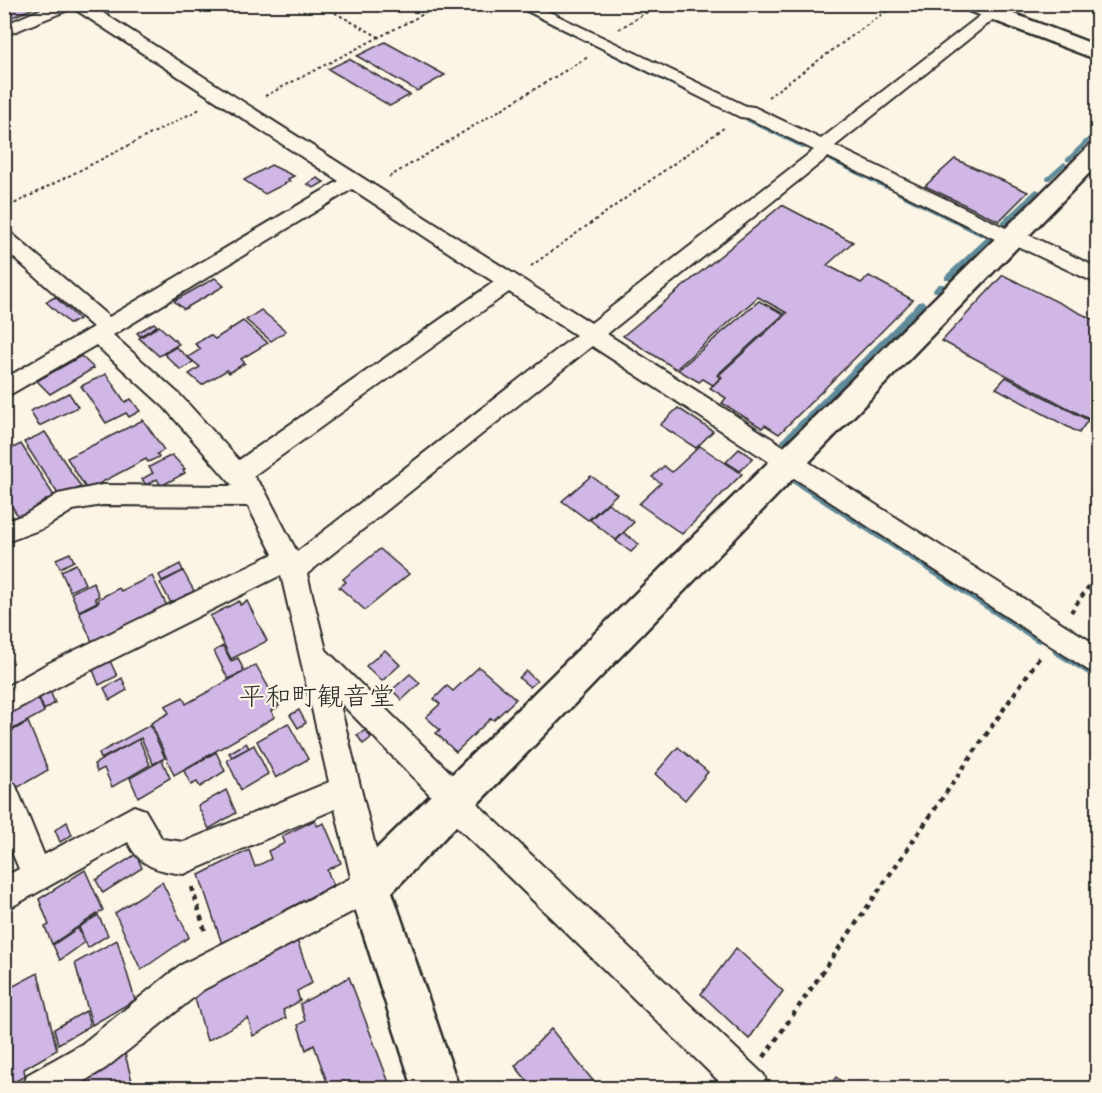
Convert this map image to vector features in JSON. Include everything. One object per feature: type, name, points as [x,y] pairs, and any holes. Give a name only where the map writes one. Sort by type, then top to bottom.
[{"type":"street","points":[[4,32],[68,4]]},
{"type":"street","points":[[78,4],[1098,661]]},
{"type":"street","points":[[520,4],[1098,277]]},
{"type":"street","points":[[968,4],[1098,54]]},
{"type":"street","points":[[4,703],[57,673],[291,564],[591,336],[992,14]]},
{"type":"street","points":[[40,1089],[94,1056],[191,978],[369,886],[1098,150]]},
{"type":"street","points":[[4,390],[102,330],[359,186]]},
{"type":"street","points":[[4,238],[102,330],[172,401],[237,474],[255,496],[291,564],[369,886],[436,1089]]},
{"type":"street","points":[[237,474],[509,282]]},
{"type":"street","points":[[4,533],[35,521],[67,501],[102,495],[255,496]]},
{"type":"street","points":[[314,658],[454,800],[749,1086]]},
{"type":"street","points":[[4,895],[134,822],[146,848],[162,856],[184,858],[346,790]]},
{"type":"street","points":[[4,794],[37,876]]},
{"type":"path","points":[[319,4],[380,37]]},
{"type":"path","points":[[240,109],[443,4]]},
{"type":"path","points":[[359,186],[602,44],[660,4]]},
{"type":"path","points":[[509,282],[896,4]]},
{"type":"path","points":[[4,208],[222,97]]},
{"type":"path","points":[[749,1086],[1098,573]]},
{"type":"path","points":[[184,858],[215,966]]},
{"type":"building","points":[[11,4],[39,6],[5,20],[4,7]]},
{"type":"building","points":[[385,42],[445,75],[417,91],[357,56]]},
{"type":"building","points":[[349,59],[410,95],[390,106],[328,69]]},
{"type":"building","points":[[955,159],[1028,192],[999,221],[925,186]]},
{"type":"building","points":[[271,165],[294,176],[288,179],[290,181],[265,194],[244,180]]},
{"type":"building","points":[[317,178],[324,182],[314,188],[307,184]]},
{"type":"building","points":[[782,205],[853,242],[827,265],[861,283],[869,276],[913,300],[779,434],[765,425],[762,428],[722,403],[726,398],[710,388],[722,377],[719,375],[787,313],[758,297],[676,369],[623,336]]},
{"type":"building","points":[[1003,275],[1098,322],[1098,424],[942,341]]},
{"type":"building","points":[[215,278],[224,286],[184,309],[174,301]]},
{"type":"building","points":[[55,297],[79,319],[70,324],[46,302]]},
{"type":"building","points":[[759,301],[784,314],[717,375],[720,378],[713,385],[703,379],[699,382],[678,370]]},
{"type":"building","points":[[261,310],[286,331],[271,341],[246,320]]},
{"type":"building","points":[[243,321],[268,343],[241,359],[245,363],[229,373],[227,370],[202,385],[189,374],[200,367],[188,357],[201,349],[195,344],[210,335],[215,339]]},
{"type":"building","points":[[154,323],[157,326],[140,336],[137,333]]},
{"type":"building","points":[[159,326],[179,344],[159,356],[139,338]]},
{"type":"building","points":[[176,347],[193,362],[181,370],[164,354]]},
{"type":"building","points":[[81,356],[94,368],[50,394],[37,381]]},
{"type":"building","points":[[106,374],[125,402],[131,399],[140,411],[129,417],[126,413],[106,423],[81,386]]},
{"type":"building","points":[[1006,377],[1088,420],[1079,433],[996,388]]},
{"type":"building","points":[[69,393],[78,407],[39,426],[30,411]]},
{"type":"building","points":[[678,408],[713,431],[696,448],[660,425]]},
{"type":"building","points":[[143,420],[164,450],[157,454],[159,457],[148,462],[146,459],[87,490],[67,458]]},
{"type":"building","points":[[45,432],[81,487],[60,497],[24,442]]},
{"type":"building","points":[[21,444],[56,499],[19,518],[4,493],[4,452]]},
{"type":"building","points":[[700,446],[742,474],[682,534],[639,504],[661,483],[652,477],[664,466],[672,472]]},
{"type":"building","points":[[739,449],[753,458],[740,471],[726,462]]},
{"type":"building","points":[[172,455],[185,469],[183,470],[185,473],[161,486],[157,479],[146,485],[142,479],[153,473],[149,467]]},
{"type":"building","points":[[591,476],[617,494],[588,520],[562,501]]},
{"type":"building","points":[[608,503],[634,522],[616,540],[590,520]]},
{"type":"building","points":[[624,533],[639,544],[631,552],[616,541]]},
{"type":"building","points":[[380,549],[409,574],[365,610],[339,587],[346,582],[343,579]]},
{"type":"building","points":[[70,553],[74,561],[60,568],[56,559]]},
{"type":"building","points":[[76,564],[85,584],[70,591],[61,571]]},
{"type":"building","points":[[180,564],[183,571],[162,581],[159,575]]},
{"type":"building","points":[[183,571],[194,591],[171,603],[160,583]]},
{"type":"building","points":[[152,576],[168,608],[94,646],[79,612],[119,588],[121,591]]},
{"type":"building","points":[[93,582],[99,596],[95,598],[97,602],[79,611],[71,593]]},
{"type":"building","points":[[239,601],[240,605],[247,601],[267,641],[231,659],[210,616]]},
{"type":"building","points":[[223,646],[231,661],[238,658],[244,671],[228,679],[214,651]]},
{"type":"building","points":[[385,650],[400,665],[382,681],[366,666]]},
{"type":"building","points":[[110,661],[117,676],[99,685],[93,670]]},
{"type":"building","points":[[256,665],[279,706],[271,711],[275,717],[174,775],[151,723],[169,713],[165,706],[183,697],[186,704]]},
{"type":"building","points":[[479,667],[516,699],[494,720],[491,718],[456,752],[436,733],[440,730],[426,717],[440,704],[434,699],[447,686],[453,691]]},
{"type":"building","points":[[526,671],[537,681],[530,687],[519,678]]},
{"type":"building","points":[[410,674],[420,683],[402,700],[392,690]]},
{"type":"building","points":[[122,678],[127,690],[110,700],[104,688]]},
{"type":"building","points":[[50,691],[55,703],[44,710],[39,697]]},
{"type":"building","points":[[38,697],[44,712],[4,734],[4,716]]},
{"type":"building","points":[[299,710],[306,723],[298,728],[290,715]]},
{"type":"building","points":[[28,722],[48,770],[15,789],[4,762],[4,735]]},
{"type":"building","points":[[288,723],[308,759],[276,778],[257,741]]},
{"type":"building","points":[[150,725],[165,758],[153,764],[141,738],[101,759],[99,753]]},
{"type":"building","points":[[366,730],[371,738],[363,744],[357,735]]},
{"type":"building","points":[[139,739],[150,765],[112,787],[104,768],[97,772],[94,764]]},
{"type":"building","points":[[246,743],[249,748],[232,757],[229,753]]},
{"type":"building","points":[[254,745],[268,774],[241,790],[227,760]]},
{"type":"building","points":[[678,747],[708,772],[685,800],[655,774]]},
{"type":"building","points":[[216,752],[225,771],[200,787],[197,782],[191,785],[184,771]]},
{"type":"building","points":[[162,760],[170,778],[138,797],[130,778]]},
{"type":"building","points":[[226,790],[236,813],[209,829],[198,806]]},
{"type":"building","points":[[315,820],[317,826],[324,823],[341,863],[327,870],[333,885],[222,944],[199,875],[249,850],[255,867],[271,859],[268,851],[285,843],[282,836]]},
{"type":"building","points":[[67,822],[72,835],[60,842],[55,830]]},
{"type":"building","points":[[136,854],[142,868],[103,893],[96,880]]},
{"type":"building","points":[[85,870],[103,910],[52,944],[45,927],[49,925],[39,899]]},
{"type":"building","points":[[162,882],[189,937],[141,970],[115,913]]},
{"type":"building","points":[[98,915],[108,935],[88,948],[79,927]]},
{"type":"building","points":[[78,928],[84,943],[60,960],[53,945]]},
{"type":"building","points":[[117,940],[135,1000],[92,1025],[75,963]]},
{"type":"building","points":[[297,940],[312,983],[297,991],[300,1001],[283,1010],[286,1018],[253,1036],[248,1018],[207,1041],[194,995]]},
{"type":"building","points":[[736,948],[783,991],[749,1039],[701,994]]},
{"type":"building","points":[[38,973],[57,1050],[24,1069],[25,1076],[4,1088],[4,991]]},
{"type":"building","points":[[349,977],[391,1088],[329,1088],[314,1045],[306,1050],[298,1025],[305,1021],[300,1004]]},
{"type":"building","points":[[86,1011],[90,1026],[58,1044],[54,1029]]},
{"type":"building","points":[[551,1029],[599,1088],[533,1088],[515,1066]]},
{"type":"building","points":[[124,1050],[132,1081],[120,1088],[65,1088],[64,1082]]},
{"type":"building","points":[[836,1077],[850,1088],[829,1088]]},
{"type":"waterway","points":[[510,4],[595,45]]},
{"type":"waterway","points":[[606,51],[685,90]]},
{"type":"waterway","points":[[748,120],[806,148]]},
{"type":"waterway","points":[[1090,138],[1098,131]]},
{"type":"waterway","points":[[1068,160],[1087,141]]},
{"type":"waterway","points":[[823,156],[886,187]]},
{"type":"waterway","points":[[1048,179],[1064,164]]},
{"type":"waterway","points":[[1003,224],[1037,191]]},
{"type":"waterway","points":[[900,194],[982,234]]},
{"type":"waterway","points":[[948,278],[988,240]]},
{"type":"waterway","points":[[937,290],[941,286]]},
{"type":"waterway","points":[[785,441],[922,304]]},
{"type":"waterway","points":[[795,481],[1039,639]]},
{"type":"waterway","points":[[1057,651],[1098,677]]},
{"type":"district","name":"平和町観音堂","points":[[317,695]]}]
